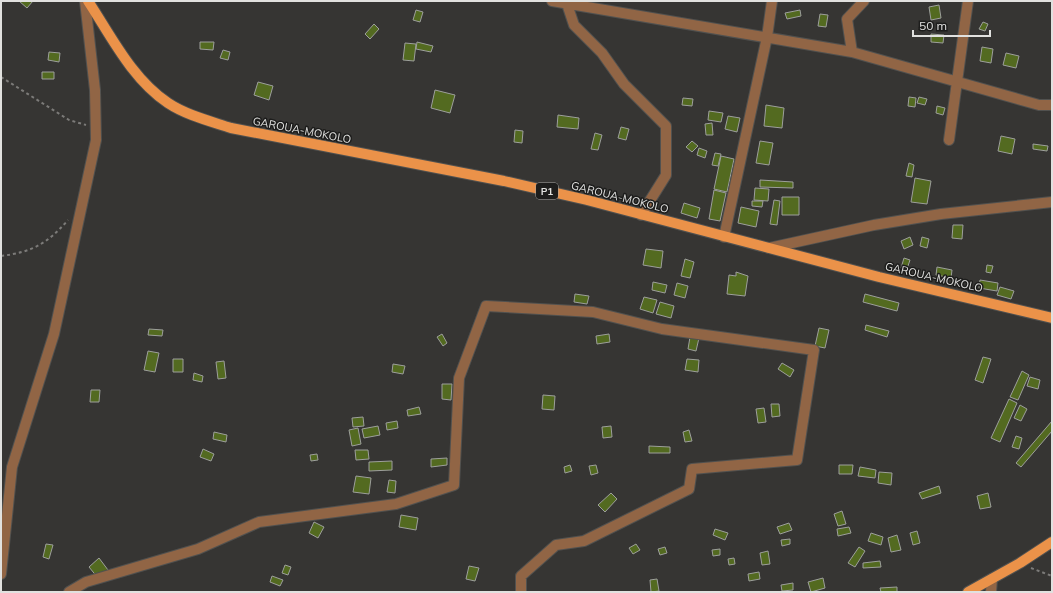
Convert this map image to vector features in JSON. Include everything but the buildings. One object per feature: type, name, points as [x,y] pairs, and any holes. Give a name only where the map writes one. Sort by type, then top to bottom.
[{"type":"main road","name":"GAROUA-MOKOLO","points":[[88,1],[122,55],[141,77],[168,103],[186,113],[231,128],[504,181],[1052,318]]},
{"type":"main road","points":[[968,592],[1020,563],[1052,542]]},
{"type":"street","points":[[1,574],[12,467],[54,334],[96,140],[97,128],[95,90],[85,1]]},
{"type":"street","points":[[552,1],[566,2],[852,52],[1039,105],[1052,105]]},
{"type":"street","points":[[618,1],[622,12]]},
{"type":"street","points":[[724,237],[767,37],[772,1]]},
{"type":"street","points":[[852,52],[847,19],[864,1]]},
{"type":"street","points":[[566,2],[574,25],[602,53],[624,84],[666,126],[666,175],[641,215]]},
{"type":"street","points":[[949,140],[968,3]]},
{"type":"street","points":[[769,248],[874,225],[941,214],[1052,202]]},
{"type":"street","points":[[69,592],[86,582],[198,549],[259,522],[396,504],[454,486],[459,378],[486,306],[593,312],[662,329],[814,350],[797,460],[692,469],[689,490],[584,541],[556,545],[520,576],[521,592]]},
{"type":"street","points":[[991,592],[992,579]]},
{"type":"path","points":[[1,77],[69,120],[97,128]]},
{"type":"path","points":[[1,256],[24,253],[54,236],[81,206]]},
{"type":"path","points":[[1020,563],[1052,576]]}]
